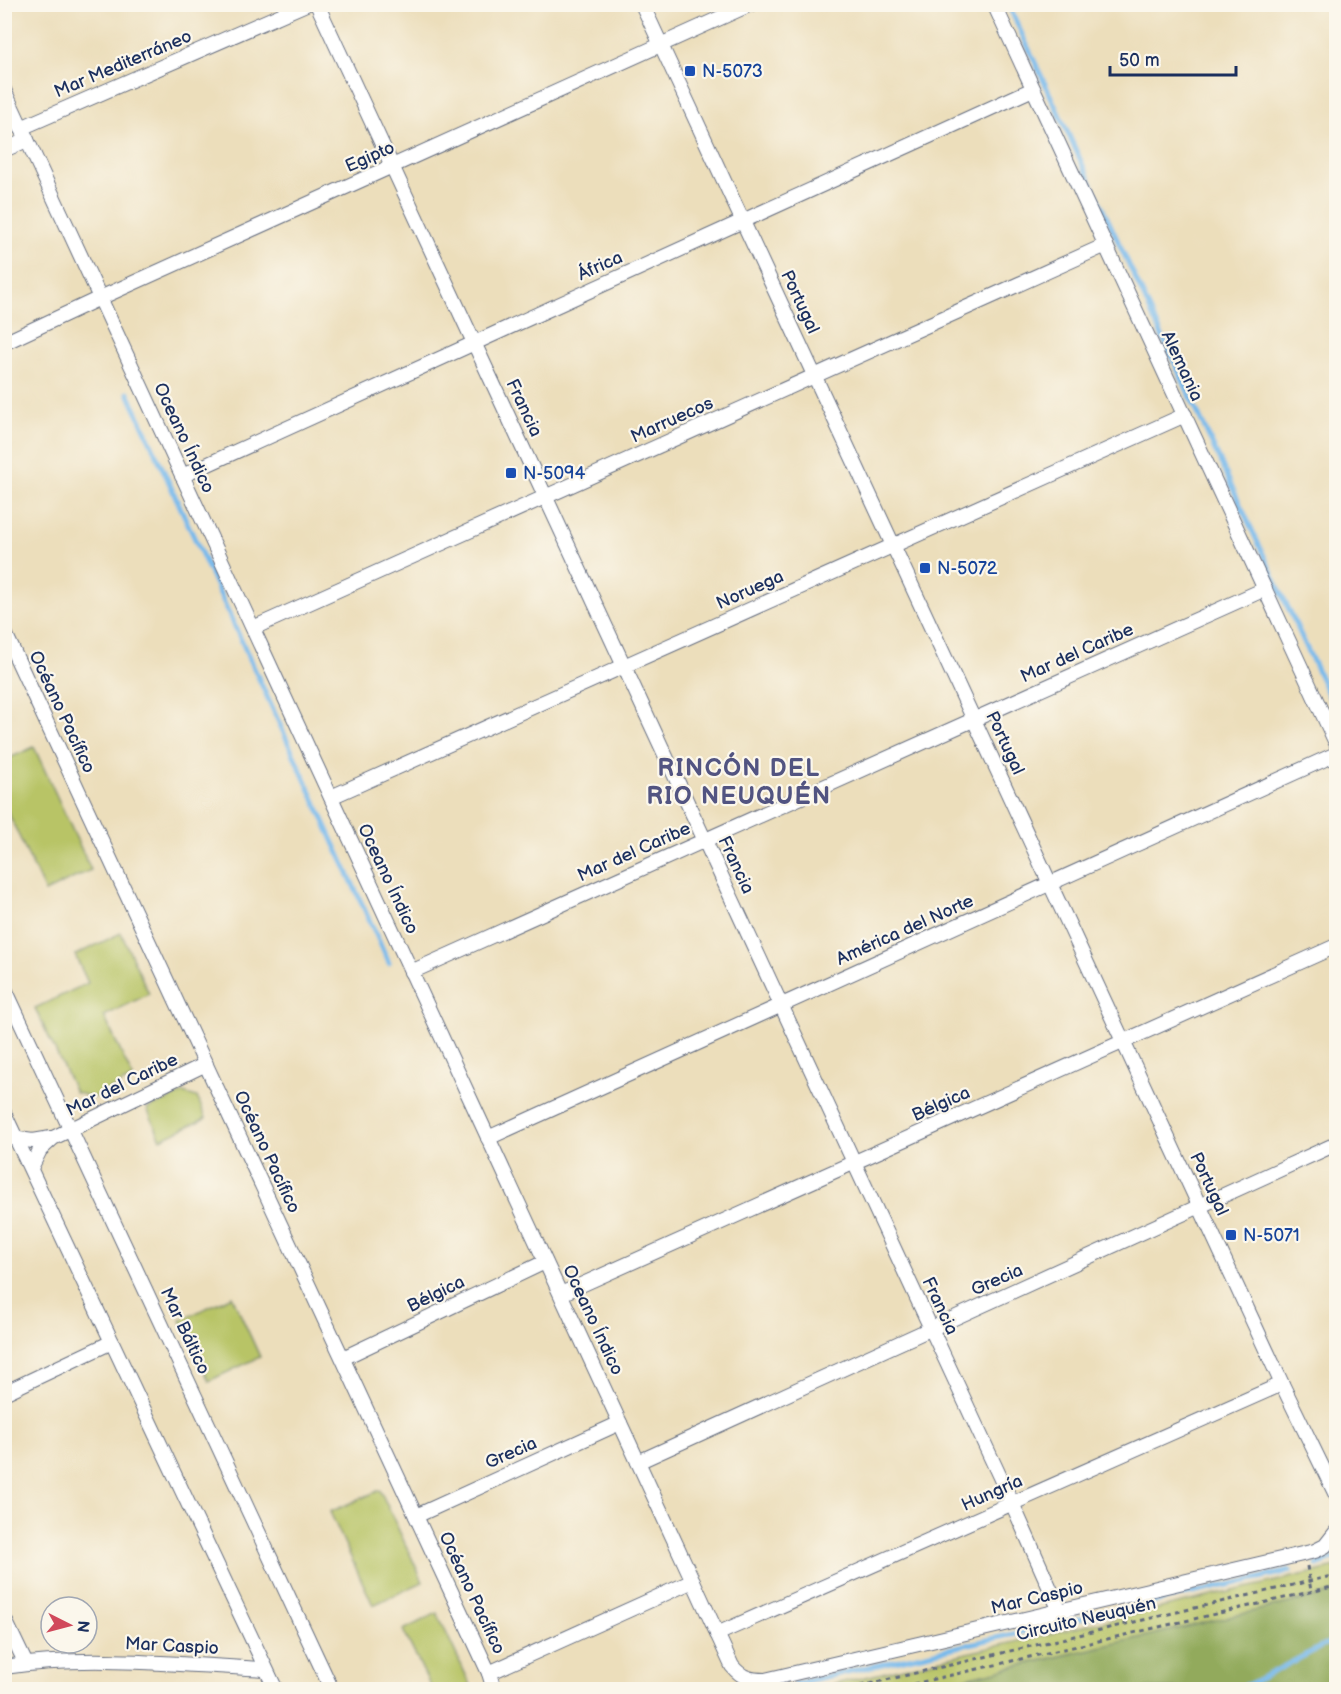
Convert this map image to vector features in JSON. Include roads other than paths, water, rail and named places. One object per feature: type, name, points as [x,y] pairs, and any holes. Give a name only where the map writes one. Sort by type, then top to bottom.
[{"type":"street","name":"Mar Mediterráneo","points":[[4,150],[24,134],[306,4]]},
{"type":"street","name":"Francia","points":[[317,4],[1060,1611]]},
{"type":"street","name":"Portugal","points":[[642,4],[1282,1384],[1336,1495]]},
{"type":"street","name":"Egipto","points":[[4,343],[751,4]]},
{"type":"street","name":"Alemania","points":[[994,4],[1336,743]]},
{"type":"street","name":"África","points":[[182,476],[1033,89]]},
{"type":"street","name":"Oceano Índico","points":[[4,90],[717,1634],[732,1666],[746,1678]]},
{"type":"street","name":"Marruecos","points":[[252,628],[1106,245]]},
{"type":"street","name":"Noruega","points":[[331,797],[1185,415]]},
{"type":"street","name":"Mar del Caribe","points":[[411,972],[1265,588]]},
{"type":"street","name":"Océano Pacífico","points":[[4,631],[495,1689]]},
{"type":"street","name":"América del Norte","points":[[488,1138],[1336,754]]},
{"type":"street","name":"Bélgica","points":[[561,1294],[1336,946]]},
{"type":"street","name":"Mar Báltico","points":[[4,987],[332,1689]]},
{"type":"street","name":"Mar del Caribe","points":[[11,1138],[39,1141],[53,1138],[206,1065]]},
{"type":"street","points":[[4,1113],[11,1138],[31,1168],[276,1689]]},
{"type":"street","name":"Mar del Caribe","points":[[31,1168],[40,1150],[53,1138]]},
{"type":"street","name":"Grecia","points":[[638,1462],[1336,1144]]},
{"type":"street","name":"Bélgica","points":[[343,1358],[545,1262]]},
{"type":"street","points":[[4,1393],[112,1342]]},
{"type":"street","name":"Hungría","points":[[717,1634],[1282,1384]]},
{"type":"street","name":"Grecia","points":[[416,1516],[620,1423]]},
{"type":"street","name":"Mar Caspio","points":[[746,1678],[765,1680],[1305,1553],[1324,1546],[1334,1536]]},
{"type":"street","points":[[489,1673],[693,1581]]},
{"type":"street","points":[[4,1618],[26,1664]]},
{"type":"street","name":"Mar Caspio","points":[[4,1668],[26,1664],[87,1660],[265,1669]]},
{"type":"waterway","points":[[1008,4],[1336,711]]},
{"type":"waterway","points":[[128,393],[389,963]]},
{"type":"waterway","points":[[1317,1565],[1336,1558]]},
{"type":"waterway","points":[[794,1684],[1290,1571]]},
{"type":"waterway","points":[[1234,1690],[1336,1639]]},
{"type":"waterway","points":[[770,1690],[777,1688]]},
{"type":"place","name":"N-5073","points":[[690,71]]},
{"type":"place","name":"N-5094","points":[[511,473]]},
{"type":"place","name":"N-5072","points":[[925,568]]},
{"type":"place","name":"N-5071","points":[[1231,1235]]},
{"type":"district","name":"RINCÓN DEL RIO NEUQUÉN","points":[[739,782]]}]
